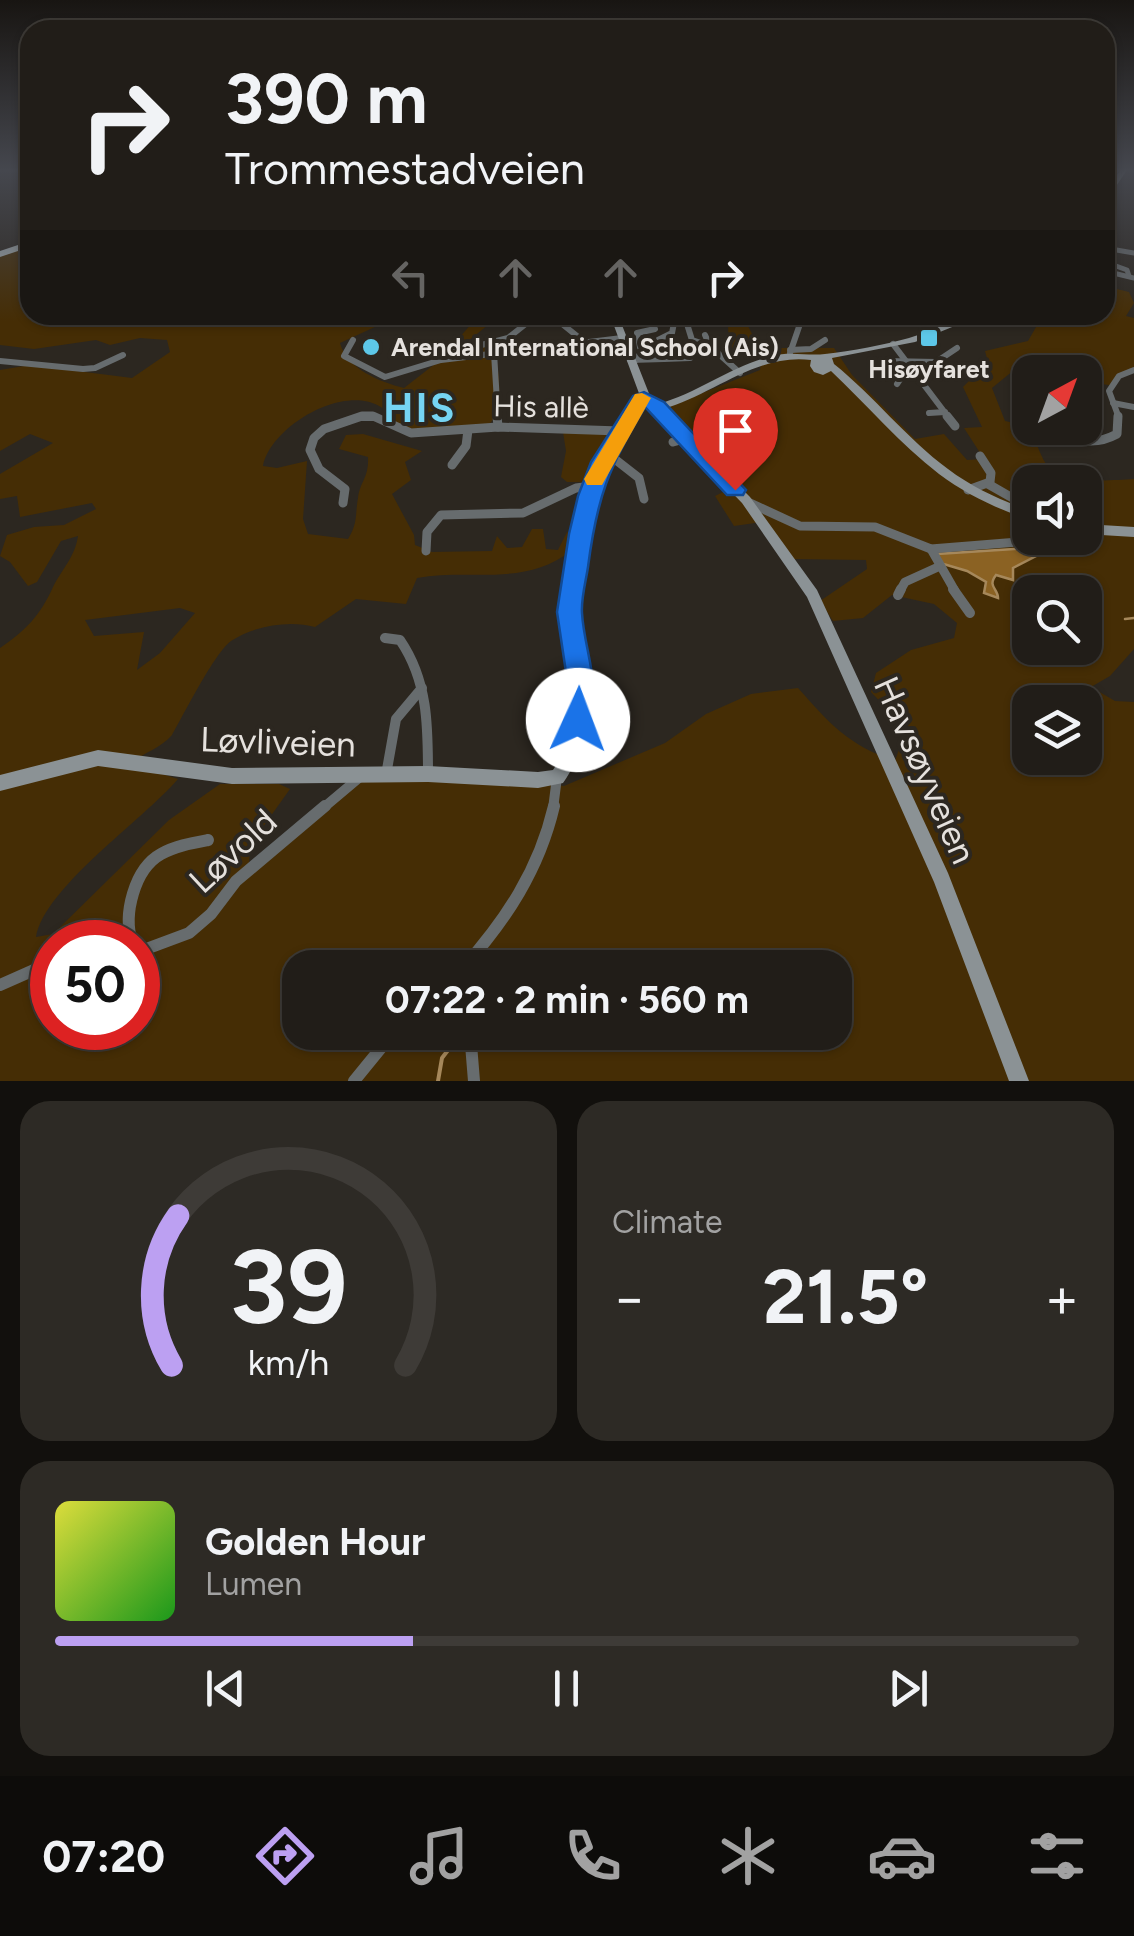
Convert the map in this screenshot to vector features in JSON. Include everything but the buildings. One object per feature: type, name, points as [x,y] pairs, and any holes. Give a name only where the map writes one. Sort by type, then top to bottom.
[{"type":"main road","name":"Havsøyveien","points":[[617,325],[652,403],[678,441],[746,500],[802,578],[823,615],[889,770],[942,879],[1019,1081]]},
{"type":"main road","points":[[822,363],[846,351],[893,344],[943,325]]},
{"type":"main road","points":[[556,777],[568,760],[580,700],[570,597],[592,486],[620,431],[652,403],[679,398],[790,353],[822,363],[858,391],[926,461],[968,490],[1012,506]]},
{"type":"main road","points":[[1102,530],[1134,532]]},
{"type":"main road","name":"Løvliveien","points":[[0,784],[98,758],[232,776],[428,774],[538,780],[556,777]]},
{"type":"street","points":[[1116,266],[1132,277]]},
{"type":"street","points":[[441,360],[450,353],[508,338],[524,325]]},
{"type":"street","points":[[563,325],[582,340]]},
{"type":"street","points":[[664,359],[658,340],[672,333],[674,325]]},
{"type":"street","points":[[687,325],[692,340],[710,346],[740,373]]},
{"type":"street","points":[[790,353],[800,325]]},
{"type":"street","points":[[913,325],[929,329]]},
{"type":"street","points":[[926,325],[929,329]]},
{"type":"street","points":[[633,360],[642,352],[637,333],[654,328]]},
{"type":"street","points":[[705,335],[710,346]]},
{"type":"street","points":[[353,340],[344,356],[380,377],[441,360],[622,338]]},
{"type":"street","points":[[790,353],[811,349],[825,340]]},
{"type":"street","points":[[893,344],[954,426]]},
{"type":"street","points":[[872,374],[886,361],[936,362],[958,348]]},
{"type":"street","points":[[494,352],[499,423]]},
{"type":"street","points":[[0,361],[83,369],[95,368],[123,355]]},
{"type":"street","points":[[633,360],[690,358]]},
{"type":"street","points":[[1102,442],[1123,431],[1109,391],[1113,382],[1134,370]]},
{"type":"street","points":[[897,384],[905,372],[916,371]]},
{"type":"street","points":[[1113,403],[1134,407]]},
{"type":"street","points":[[929,413],[945,412]]},
{"type":"street","name":"His allè","points":[[342,504],[345,489],[318,469],[312,459],[314,438],[340,422],[373,416],[411,433],[468,430],[499,423],[517,428],[620,431]]},
{"type":"street","points":[[452,464],[466,446],[468,430]]},
{"type":"street","points":[[607,452],[616,465],[636,474],[642,482],[644,499]]},
{"type":"street","points":[[980,456],[990,472],[988,484]]},
{"type":"street","points":[[968,490],[988,484]]},
{"type":"street","points":[[988,484],[1012,500]]},
{"type":"street","points":[[426,550],[427,532],[441,515],[524,513],[549,504],[572,488],[592,486]]},
{"type":"street","points":[[746,500],[800,526],[875,527],[932,549],[1012,543]]},
{"type":"street","points":[[932,549],[938,566],[970,613]]},
{"type":"street","points":[[898,595],[905,582],[938,566]]},
{"type":"street","points":[[385,638],[400,640],[409,650],[422,688],[428,718],[428,774]]},
{"type":"street","points":[[386,775],[396,719],[422,688]]},
{"type":"street","name":"Løvold","points":[[160,941],[189,933],[211,914],[236,882],[360,777]]},
{"type":"street","points":[[480,950],[530,874],[546,832],[556,777]]},
{"type":"street","points":[[129,920],[142,875],[153,859],[168,850],[208,840]]},
{"type":"street","points":[[0,985],[30,972]]},
{"type":"street","points":[[354,1081],[379,1050]]},
{"type":"street","points":[[472,1050],[474,1081]]},
{"type":"shaded area","points":[[20,248],[20,325],[379,325],[340,343],[357,367],[404,388],[440,360],[470,325],[488,325],[463,345],[494,345],[499,401],[493,420],[486,427],[414,430],[395,423],[382,408],[364,401],[344,401],[322,407],[284,432],[263,466],[277,468],[307,461],[303,519],[308,534],[348,539],[355,523],[368,457],[339,449],[346,435],[363,434],[422,451],[405,462],[411,480],[392,494],[414,535],[415,545],[432,552],[492,551],[497,536],[507,548],[522,547],[532,529],[543,529],[546,549],[558,550],[567,532],[575,535],[572,550],[536,569],[417,578],[406,604],[356,599],[315,627],[272,626],[250,632],[224,647],[172,735],[131,764],[178,779],[75,876],[42,920],[30,920],[30,1050],[160,1050],[160,920],[67,920],[169,820],[220,784],[279,784],[290,789],[250,845],[249,866],[357,780],[507,780],[564,786],[665,743],[706,714],[751,694],[798,688],[841,732],[895,761],[906,729],[871,692],[876,673],[911,650],[954,638],[957,623],[934,604],[892,595],[863,618],[833,621],[820,601],[867,569],[866,560],[792,559],[762,522],[734,526],[715,496],[733,487],[667,411],[672,405],[760,370],[762,356],[729,348],[728,325],[749,325],[757,344],[767,348],[834,348],[852,375],[915,439],[944,434],[967,460],[984,459],[964,428],[982,427],[963,387],[988,362],[985,351],[1028,341],[1037,325],[1115,325],[1115,288],[1129,292],[1134,303],[1126,316],[1134,318],[1134,373],[1119,377],[1115,386],[1102,384],[1102,355],[1012,355],[1012,372],[992,388],[1005,421],[1012,422],[1012,445],[1037,445],[1047,465],[1012,465],[1012,555],[1102,555],[1102,480],[1134,479],[1134,649],[1110,676],[1094,685],[1012,685],[1012,775],[1102,775],[1102,693],[1115,701],[1134,702],[1134,1081],[0,1081],[0,648],[37,614],[71,557],[78,536],[61,541],[37,582],[28,586],[10,562],[0,556],[7,535],[34,527],[64,525],[96,509],[92,503],[20,517],[17,496],[0,499],[0,474],[53,443],[30,434],[0,451],[0,370],[30,365],[132,378],[170,352],[167,340],[140,338],[110,345],[96,340],[34,349],[0,345],[0,254]],"holes":[[[180,608],[195,613],[160,653],[137,670],[144,632],[94,636],[85,620]]]},
{"type":"shaded area","points":[[563,432],[610,432],[589,482],[567,482],[561,477],[566,451]]},
{"type":"shaded area","points":[[1012,549],[1012,555],[1036,556],[1013,568],[1012,580],[996,575],[993,585],[998,598],[984,593],[986,582],[940,563],[937,554]]},
{"type":"waterway","points":[[1125,619],[1134,618]]},
{"type":"waterway","points":[[438,1081],[442,1058],[448,1050]]},
{"type":"slow traffic","points":[[594,479],[642,398]]},
{"type":"place","name":"Hisøyfaret","points":[[929,338]]},
{"type":"place","name":"Arendal International School (Ais)","points":[[371,347]]},
{"type":"district","name":"HIS","points":[[420,408]]},
{"type":"route","points":[[578,720],[580,679],[569,612],[588,496],[602,462],[640,400],[644,398],[658,406],[660,413],[735,490]]}]
